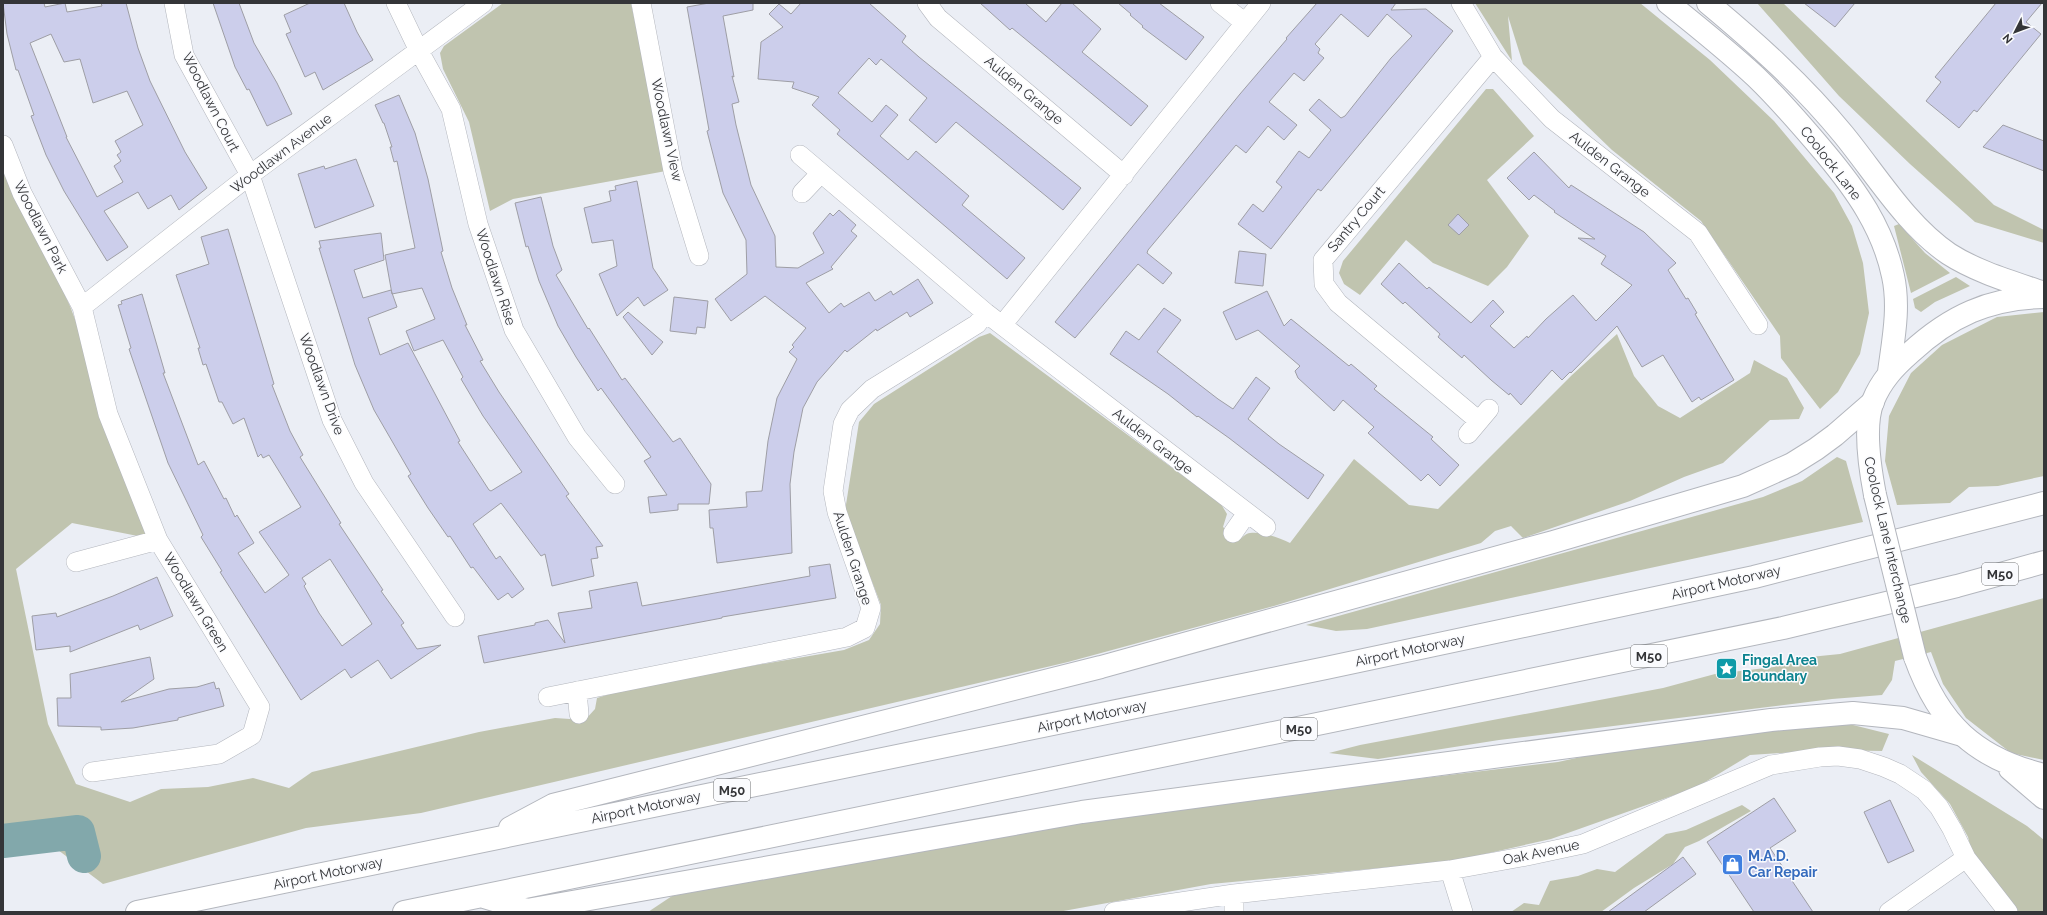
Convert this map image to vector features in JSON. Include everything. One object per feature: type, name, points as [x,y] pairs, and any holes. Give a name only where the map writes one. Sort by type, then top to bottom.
[{"type":"main road","name":"Coolock Lane","points":[[1668,3],[1756,78],[1786,108],[1836,167],[1869,212],[1887,252],[1894,278],[1896,300],[1895,324],[1889,372]]},
{"type":"main road","name":"Coolock Lane","points":[[1708,3],[1758,45],[1796,82],[1843,134],[1906,214],[1935,243],[1963,262],[2044,293]]},
{"type":"main road","name":"Coolock Lane Interchange","points":[[2044,297],[2023,298],[1999,302],[1961,315],[1931,334],[1889,372],[1873,402],[1868,450],[1875,495],[1915,657],[1924,680],[1936,703],[1962,736],[1998,760],[2024,770],[2044,775]]},
{"type":"main road","points":[[490,839],[553,805],[1101,667],[1545,544],[1743,486],[1786,467],[1816,449],[1835,436],[1873,402]]},
{"type":"main road","name":"Airport Motorway","points":[[137,912],[1334,667],[1754,577],[2044,503]]},
{"type":"main road","name":"M50","points":[[404,912],[1776,630],[1957,586],[2044,562]]},
{"type":"main road","points":[[481,896],[527,910],[1082,812],[1771,720],[1853,713],[1904,718],[1962,736]]},
{"type":"main road","points":[[1998,760],[2044,798]]},
{"type":"street","name":"Woodlawn Court","points":[[174,3],[184,55],[250,175]]},
{"type":"street","name":"Woodlawn Rise","points":[[396,3],[419,51],[451,109],[478,224],[514,330],[577,437],[615,484]]},
{"type":"street","name":"Woodlawn Avenue","points":[[82,307],[250,175],[483,3]]},
{"type":"street","name":"Woodlawn View","points":[[640,3],[673,170],[699,256]]},
{"type":"street","name":"Aulden Grange","points":[[927,3],[938,18],[1124,175]]},
{"type":"street","points":[[1220,3],[1245,23]]},
{"type":"street","points":[[1003,324],[1262,3]]},
{"type":"street","name":"Aulden Grange","points":[[1461,3],[1493,56],[1552,119],[1698,233],[1758,325]]},
{"type":"street","name":"Santry Court","points":[[1478,421],[1338,302],[1324,284],[1322,260],[1493,56]]},
{"type":"street","name":"Woodlawn Park","points":[[3,145],[22,193],[82,307]]},
{"type":"street","name":"Aulden Grange","points":[[800,155],[820,174],[986,313],[1003,324],[1266,527]]},
{"type":"street","points":[[802,193],[820,174]]},
{"type":"street","name":"Woodlawn Drive","points":[[250,175],[332,420],[364,483],[455,617]]},
{"type":"street","name":"Woodlawn Green","points":[[82,307],[108,414],[158,540],[260,707],[252,735],[219,754],[92,772]]},
{"type":"street","name":"Aulden Grange","points":[[548,697],[847,637],[865,628],[871,608],[837,512],[833,491],[843,424],[850,410],[872,389],[977,324],[986,313]]},
{"type":"street","points":[[1233,533],[1247,513]]},
{"type":"street","points":[[76,562],[158,540]]},
{"type":"street","points":[[577,691],[579,714]]},
{"type":"street","name":"Oak Avenue","points":[[1114,912],[1234,903],[1450,870],[1583,844],[1770,765],[1820,757],[1860,759],[1900,774],[1924,790],[1939,807],[1966,858]]},
{"type":"street","points":[[1889,912],[1966,858],[2008,912]]},
{"type":"street","points":[[1450,870],[1463,912]]},
{"type":"green space","points":[[503,3],[631,3],[666,171],[513,199],[490,211],[469,122],[443,69],[440,53],[444,46]]},
{"type":"green space","points":[[1475,3],[1640,3],[1710,60],[1774,121],[1834,193],[1852,226],[1863,263],[1869,313],[1860,354],[1838,392],[1820,409],[1781,358],[1780,336],[1701,221],[1612,150],[1523,64],[1508,16],[1512,61]]},
{"type":"green space","points":[[1757,3],[1783,3],[1994,205],[2044,230],[2044,243],[1975,222],[1910,164],[1839,96]]},
{"type":"green space","points":[[1486,89],[1493,89],[1534,136],[1487,180],[1529,236],[1507,267],[1488,286],[1433,263],[1406,240],[1360,295],[1344,284],[1339,273],[1343,261]]},
{"type":"green space","points":[[3,162],[70,306],[158,540],[72,523],[16,569],[48,724],[76,784],[130,802],[161,789],[208,787],[253,778],[289,788],[312,772],[479,732],[555,718],[585,720],[595,709],[597,698],[636,686],[844,650],[869,640],[880,624],[881,605],[845,511],[859,422],[874,404],[979,337],[990,333],[1221,504],[1227,514],[1223,527],[1239,540],[1247,534],[1259,533],[1270,535],[1290,543],[1354,459],[1409,505],[1438,509],[1572,375],[1617,334],[1634,376],[1658,406],[1680,418],[1750,373],[1754,360],[1787,378],[1804,408],[1799,419],[1770,420],[1723,463],[1684,477],[1630,501],[1523,538],[1511,526],[1495,531],[1481,543],[1274,606],[1068,662],[421,813],[306,828],[103,884],[58,850],[3,857]]},
{"type":"green space","points":[[1899,224],[1925,253],[1950,273],[1911,293],[1894,226]]},
{"type":"green space","points":[[1956,277],[1970,286],[1935,302],[1921,312],[1915,308],[1913,299]]},
{"type":"green space","points":[[2044,312],[2044,476],[1998,486],[1969,487],[1950,503],[1897,505],[1885,461],[1889,416],[1911,373],[1942,345],[1997,317]]},
{"type":"green space","points":[[1837,457],[1846,461],[1863,522],[1367,629],[1336,631],[1306,625],[1763,497],[1802,481]]},
{"type":"green space","points":[[2044,598],[2044,760],[2011,753],[1966,718],[1943,684],[1931,652],[1895,661],[1892,680],[1882,695],[1832,699],[1499,740],[1378,759],[1329,753],[1360,745],[1663,688],[1715,674],[1774,667],[1810,657],[1840,654]]},
{"type":"green space","points":[[1853,725],[1889,734],[1882,751],[1825,750],[1750,755],[1697,787],[1551,839],[1454,861],[1211,884],[1058,912],[648,912],[672,896],[1033,829],[1283,795],[1558,762],[1636,745],[1783,726]]},
{"type":"green space","points":[[1912,755],[2027,826],[2044,840],[2044,912],[2015,912],[1976,870],[1968,837],[1950,804],[1921,772]]},
{"type":"green space","points":[[1742,805],[1751,811],[1699,841],[1685,847],[1673,864],[1634,888],[1601,912],[1511,912],[1524,903],[1539,905],[1550,881],[1578,876],[1597,869],[1615,872],[1666,834],[1686,830]]},
{"type":"building","points":[[3,3],[44,3],[45,7],[65,3],[67,12],[102,6],[101,3],[126,3],[138,48],[150,81],[185,152],[207,188],[179,210],[171,195],[148,209],[138,192],[104,211],[128,247],[107,261],[64,191],[46,155],[31,116],[34,115],[18,70],[16,70],[7,34]],"holes":[[[51,34],[64,62],[80,59],[93,103],[127,91],[143,125],[115,141],[121,152],[117,155],[121,161],[114,166],[123,182],[97,197],[66,137],[30,43]]]},
{"type":"building","points":[[213,3],[239,3],[254,43],[277,83],[292,114],[267,126],[249,89],[247,90],[235,67]]},
{"type":"building","points":[[310,3],[344,3],[357,32],[373,60],[323,90],[315,72],[305,77],[286,34],[291,32],[284,15]]},
{"type":"building","points":[[709,3],[753,3],[753,10],[723,16],[734,77],[732,76],[739,102],[732,104],[736,125],[751,185],[775,236],[776,267],[798,268],[824,253],[813,233],[830,213],[833,216],[839,210],[856,225],[851,231],[857,236],[831,267],[833,269],[806,283],[829,313],[841,303],[844,307],[869,292],[875,301],[891,291],[893,295],[918,279],[933,303],[910,317],[907,312],[877,331],[876,329],[847,352],[845,350],[817,382],[803,408],[794,452],[790,484],[792,553],[717,563],[713,528],[710,528],[709,510],[747,507],[746,492],[762,491],[768,441],[777,398],[797,359],[789,352],[794,347],[792,345],[806,328],[765,296],[731,321],[715,299],[747,274],[746,240],[723,193],[707,131],[709,130],[687,7]]},
{"type":"building","points":[[801,3],[869,3],[906,36],[902,42],[919,57],[1081,188],[1063,210],[956,122],[936,143],[909,120],[927,98],[881,59],[876,65],[869,58],[838,93],[872,122],[886,105],[898,115],[880,136],[908,160],[916,151],[969,196],[962,205],[1025,258],[1007,279],[837,134],[840,130],[812,105],[819,97],[792,88],[794,82],[758,79],[761,42],[783,27],[769,14],[779,4],[791,14]]},
{"type":"building","points":[[980,3],[1025,3],[1046,22],[1062,3],[1072,3],[1101,29],[1082,52],[1148,106],[1131,126],[1012,28],[1010,30]]},
{"type":"building","points":[[1118,3],[1159,3],[1204,37],[1186,60],[1142,27],[1143,26]]},
{"type":"building","points":[[1317,3],[1396,3],[1391,10],[1426,9],[1453,31],[1321,191],[1318,189],[1271,249],[1238,224],[1253,204],[1263,212],[1282,187],[1276,182],[1299,151],[1309,158],[1331,130],[1309,110],[1319,99],[1341,118],[1345,116],[1391,58],[1412,36],[1387,14],[1368,37],[1341,14],[1315,44],[1320,49],[1318,53],[1324,58],[1304,81],[1294,73],[1269,102],[1297,125],[1284,140],[1268,126],[1246,153],[1236,145],[1148,250],[1147,253],[1172,273],[1163,284],[1138,264],[1075,338],[1055,322],[1240,94]]},
{"type":"building","points":[[1804,3],[1855,3],[1835,27]]},
{"type":"building","points":[[1996,3],[2042,3],[2026,22],[2041,34],[1977,112],[1974,110],[1959,128],[1926,101],[1941,82],[1935,77]]},
{"type":"building","points":[[399,95],[415,133],[428,179],[443,251],[441,252],[452,288],[467,325],[465,325],[483,360],[480,361],[499,392],[569,494],[566,496],[603,546],[596,547],[598,558],[591,559],[594,576],[552,586],[545,554],[541,556],[501,503],[473,524],[496,559],[500,556],[524,589],[512,598],[508,593],[498,600],[473,567],[471,568],[450,536],[448,537],[408,476],[411,474],[374,410],[355,365],[319,248],[321,248],[319,241],[381,233],[384,260],[354,270],[363,298],[391,290],[392,292],[385,255],[415,248],[397,161],[394,162],[390,147],[392,147],[384,123],[375,105]],"holes":[[[422,288],[435,319],[406,331],[414,351],[443,340],[463,377],[461,379],[483,416],[522,472],[491,491],[458,442],[460,441],[408,343],[380,355],[368,318],[397,307],[392,294]]]},
{"type":"building","points":[[2003,125],[2044,141],[2044,171],[1983,147]]},
{"type":"building","points":[[1534,152],[1569,188],[1571,185],[1644,232],[1676,263],[1668,270],[1686,299],[1688,298],[1697,313],[1695,314],[1734,380],[1701,400],[1699,397],[1692,402],[1663,355],[1642,367],[1617,326],[1571,373],[1570,372],[1562,380],[1552,370],[1521,405],[1510,393],[1509,395],[1464,355],[1462,358],[1438,337],[1440,334],[1405,302],[1403,304],[1381,284],[1399,263],[1427,289],[1429,287],[1471,323],[1493,300],[1504,312],[1490,326],[1514,348],[1527,336],[1528,338],[1546,319],[1573,295],[1596,321],[1632,285],[1601,264],[1606,256],[1578,238],[1595,239],[1554,212],[1555,211],[1534,195],[1529,200],[1507,178]]},
{"type":"building","points":[[356,159],[374,206],[315,228],[298,174],[324,166],[325,169]]},
{"type":"building","points":[[637,181],[653,268],[668,290],[644,306],[638,297],[617,316],[599,274],[617,266],[613,240],[592,243],[584,208],[611,201],[609,191],[616,190],[615,186]]},
{"type":"building","points":[[541,197],[553,246],[562,270],[556,275],[588,329],[589,328],[622,380],[625,378],[673,442],[680,438],[711,484],[709,504],[678,504],[678,510],[650,513],[648,497],[667,495],[644,461],[651,457],[601,388],[598,391],[576,357],[558,326],[539,281],[528,246],[526,247],[515,203]]},
{"type":"building","points":[[1458,214],[1469,225],[1459,235],[1448,225]]},
{"type":"building","points":[[228,229],[274,384],[272,385],[290,431],[303,455],[300,457],[341,523],[339,524],[383,590],[381,591],[404,623],[401,625],[417,649],[441,645],[391,679],[378,660],[351,678],[345,669],[301,700],[220,572],[222,571],[201,537],[203,535],[168,463],[129,349],[131,348],[118,305],[122,304],[121,301],[142,294],[165,373],[163,373],[198,465],[204,461],[224,499],[226,498],[235,517],[237,515],[254,543],[238,553],[265,593],[289,575],[259,532],[301,507],[269,455],[263,458],[261,454],[258,457],[244,418],[233,424],[222,402],[219,402],[206,364],[203,365],[198,348],[200,348],[176,275],[209,264],[201,237]],"holes":[[[330,559],[372,624],[342,646],[319,613],[304,586],[306,584],[302,578]]]},
{"type":"building","points":[[1239,251],[1266,254],[1263,286],[1235,283]]},
{"type":"building","points":[[1267,291],[1284,326],[1291,319],[1349,366],[1351,364],[1377,386],[1374,389],[1433,437],[1431,439],[1459,465],[1440,486],[1428,474],[1421,481],[1368,433],[1374,427],[1343,400],[1334,411],[1298,378],[1295,371],[1300,366],[1258,330],[1236,340],[1223,312]]},
{"type":"building","points":[[674,297],[708,301],[705,328],[697,327],[696,334],[670,331]]},
{"type":"building","points":[[1164,308],[1181,320],[1157,352],[1218,399],[1233,409],[1256,377],[1270,388],[1248,419],[1279,444],[1324,475],[1308,499],[1229,438],[1198,416],[1197,417],[1168,394],[1110,354],[1126,331],[1139,340]]},
{"type":"building","points":[[628,312],[663,342],[652,355],[623,317]]},
{"type":"building","points":[[830,564],[836,598],[722,617],[484,663],[478,636],[535,625],[535,623],[548,620],[565,643],[558,613],[592,608],[589,591],[637,582],[642,606],[810,576],[809,567]]},
{"type":"building","points":[[157,577],[173,616],[140,630],[138,625],[70,652],[70,646],[36,650],[32,616],[56,613],[57,617],[113,596]]},
{"type":"building","points":[[150,657],[154,679],[121,702],[169,689],[197,687],[214,682],[216,689],[219,688],[224,706],[178,718],[178,720],[133,728],[101,730],[101,727],[58,726],[57,698],[71,698],[70,674]]},
{"type":"building","points":[[1774,798],[1796,831],[1770,848],[1813,912],[1754,912],[1707,842]]},
{"type":"building","points":[[1890,800],[1914,851],[1888,863],[1864,812]]},
{"type":"building","points":[[1683,857],[1696,874],[1644,912],[1608,912]]},
{"type":"waterway","points":[[3,841],[78,832],[84,856]]},
{"type":"place","name":"Fingal Area Boundary","points":[[1726,668]]},
{"type":"place","name":"M.A.D. Car Repair","points":[[1732,864]]}]
